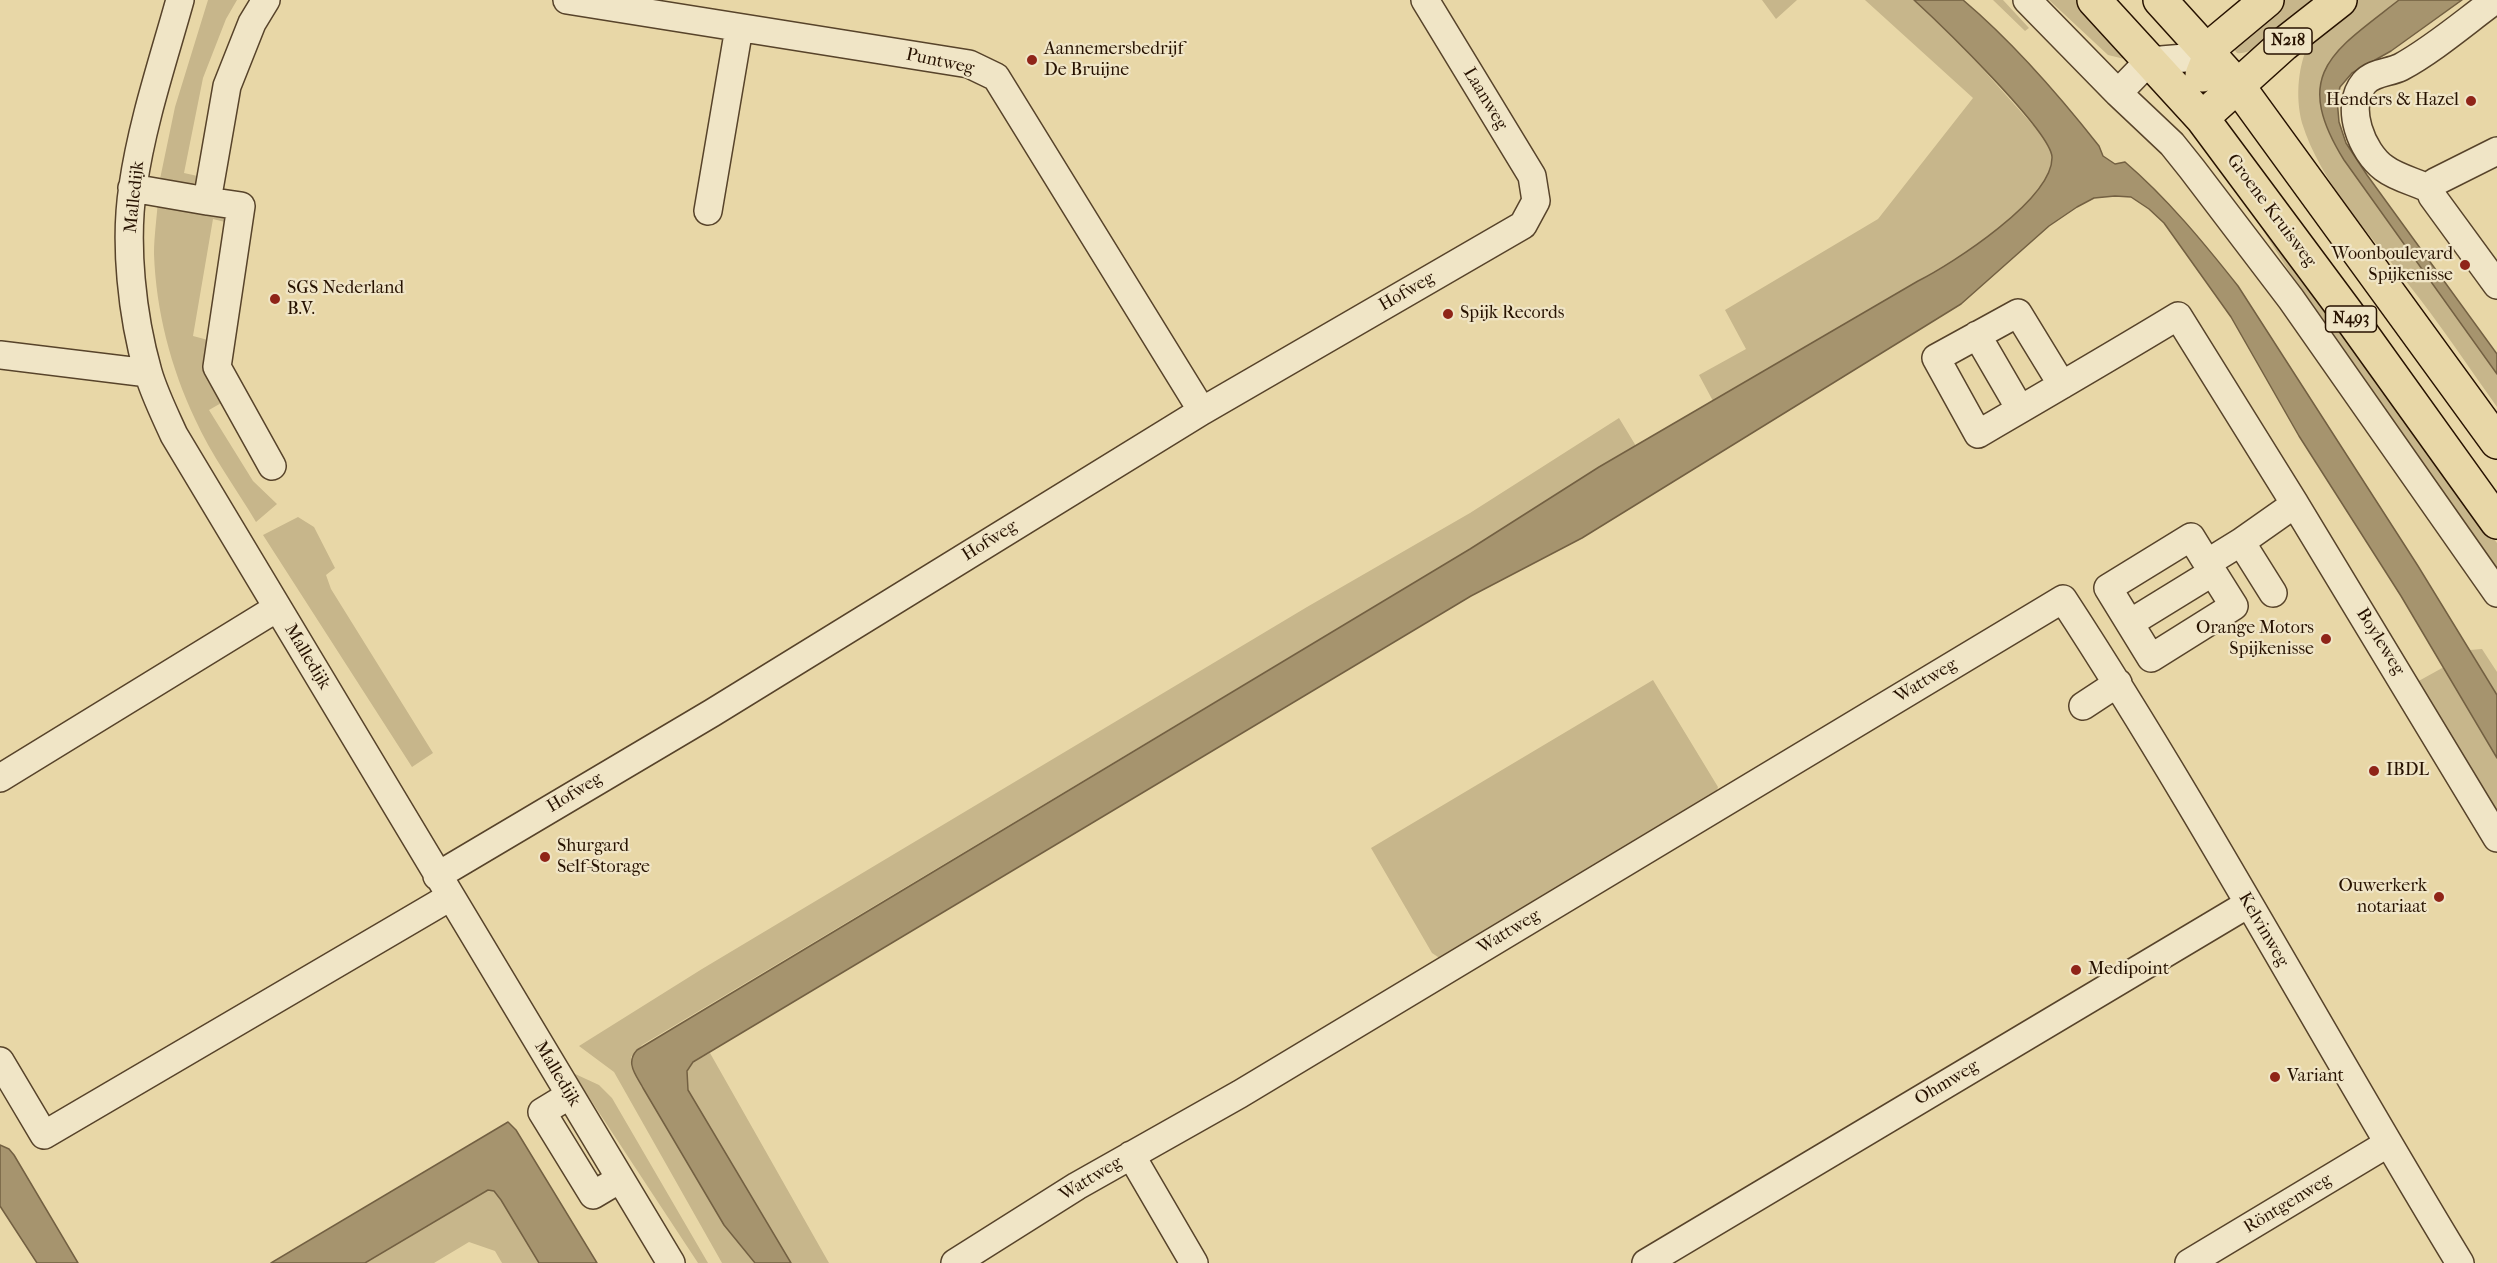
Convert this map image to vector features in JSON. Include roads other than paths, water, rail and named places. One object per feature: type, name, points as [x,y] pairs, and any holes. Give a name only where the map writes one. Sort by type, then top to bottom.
[{"type":"main road","name":"Groene Kruisweg","points":[[2094,0],[2202,118],[2347,313],[2497,522]]},
{"type":"main road","points":[[2160,0],[2209,56]]},
{"type":"main road","name":"N218","points":[[2202,118],[2200,81],[2209,56],[2219,40],[2267,0]]},
{"type":"main road","name":"N218","points":[[2202,118],[2284,44],[2340,0]]},
{"type":"main road","name":"N493","points":[[2209,56],[2238,86],[2497,442]]},
{"type":"street","name":"Malledijk","points":[[180,0],[148,113],[132,188],[129,251],[136,314],[148,373],[174,435],[671,1263]]},
{"type":"street","points":[[207,201],[227,86],[252,23],[266,0]]},
{"type":"street","name":"Puntweg","points":[[567,0],[969,64],[996,77],[1202,411]]},
{"type":"street","name":"Laanweg","points":[[1425,0],[1532,176],[1536,201]]},
{"type":"street","points":[[2027,0],[2118,93],[2172,144],[2235,222],[2497,593]]},
{"type":"street","points":[[2430,189],[2394,174],[2378,162],[2356,124],[2355,104],[2358,93],[2370,78],[2410,62],[2495,0]]},
{"type":"street","points":[[708,211],[739,28]]},
{"type":"street","points":[[2118,93],[2149,61],[2209,56]]},
{"type":"street","points":[[2172,144],[2202,118]]},
{"type":"street","points":[[2430,189],[2435,182],[2497,151]]},
{"type":"street","points":[[132,188],[241,206],[217,367],[272,466]]},
{"type":"street","points":[[2430,189],[2432,196],[2487,252],[2497,285]]},
{"type":"street","name":"Hofweg","points":[[0,1061],[44,1135],[443,886],[712,712],[1202,411],[1523,225],[1536,201]]},
{"type":"street","points":[[2018,313],[2062,385],[1978,434],[1936,358],[1977,335],[2018,313]]},
{"type":"street","name":"Boyleweg","points":[[2062,385],[2178,316],[2295,504],[2497,838]]},
{"type":"street","points":[[1977,335],[2020,409]]},
{"type":"street","points":[[0,355],[148,373]]},
{"type":"street","points":[[2130,623],[2295,504]]},
{"type":"street","points":[[2191,537],[2210,567],[2234,606],[2151,658],[2108,588],[2191,537]]},
{"type":"street","points":[[2241,542],[2272,593]]},
{"type":"street","name":"Kelvinweg","points":[[2063,598],[2118,683],[2387,1144],[2460,1263]]},
{"type":"street","name":"Wattweg","points":[[955,1263],[1131,1155],[1240,1094],[2063,598]]},
{"type":"street","points":[[0,778],[277,608]]},
{"type":"street","points":[[2083,706],[2118,683]]},
{"type":"street","name":"Ohmweg","points":[[1646,1263],[2248,904]]},
{"type":"street","name":"Röntgenweg","points":[[2189,1263],[2387,1144]]},
{"type":"street","points":[[1131,1155],[1194,1263]]},
{"type":"place","name":"Aannemersbedrijf De Bruijne","points":[[1032,60]]},
{"type":"place","name":"Henders & Hazel","points":[[2471,101]]},
{"type":"place","name":"Woonboulevard Spijkenisse","points":[[2465,265]]},
{"type":"place","name":"SGS Nederland B.V.","points":[[275,299]]},
{"type":"place","name":"Spijk Records","points":[[1448,314]]},
{"type":"place","name":"Orange Motors Spijkenisse","points":[[2326,639]]},
{"type":"place","name":"IBDL","points":[[2374,771]]},
{"type":"place","name":"Shurgard Self-Storage","points":[[545,857]]},
{"type":"place","name":"Ouwerkerk notariaat","points":[[2439,897]]},
{"type":"place","name":"Medipoint","points":[[2076,970]]},
{"type":"place","name":"Variant","points":[[2275,1077]]}]
